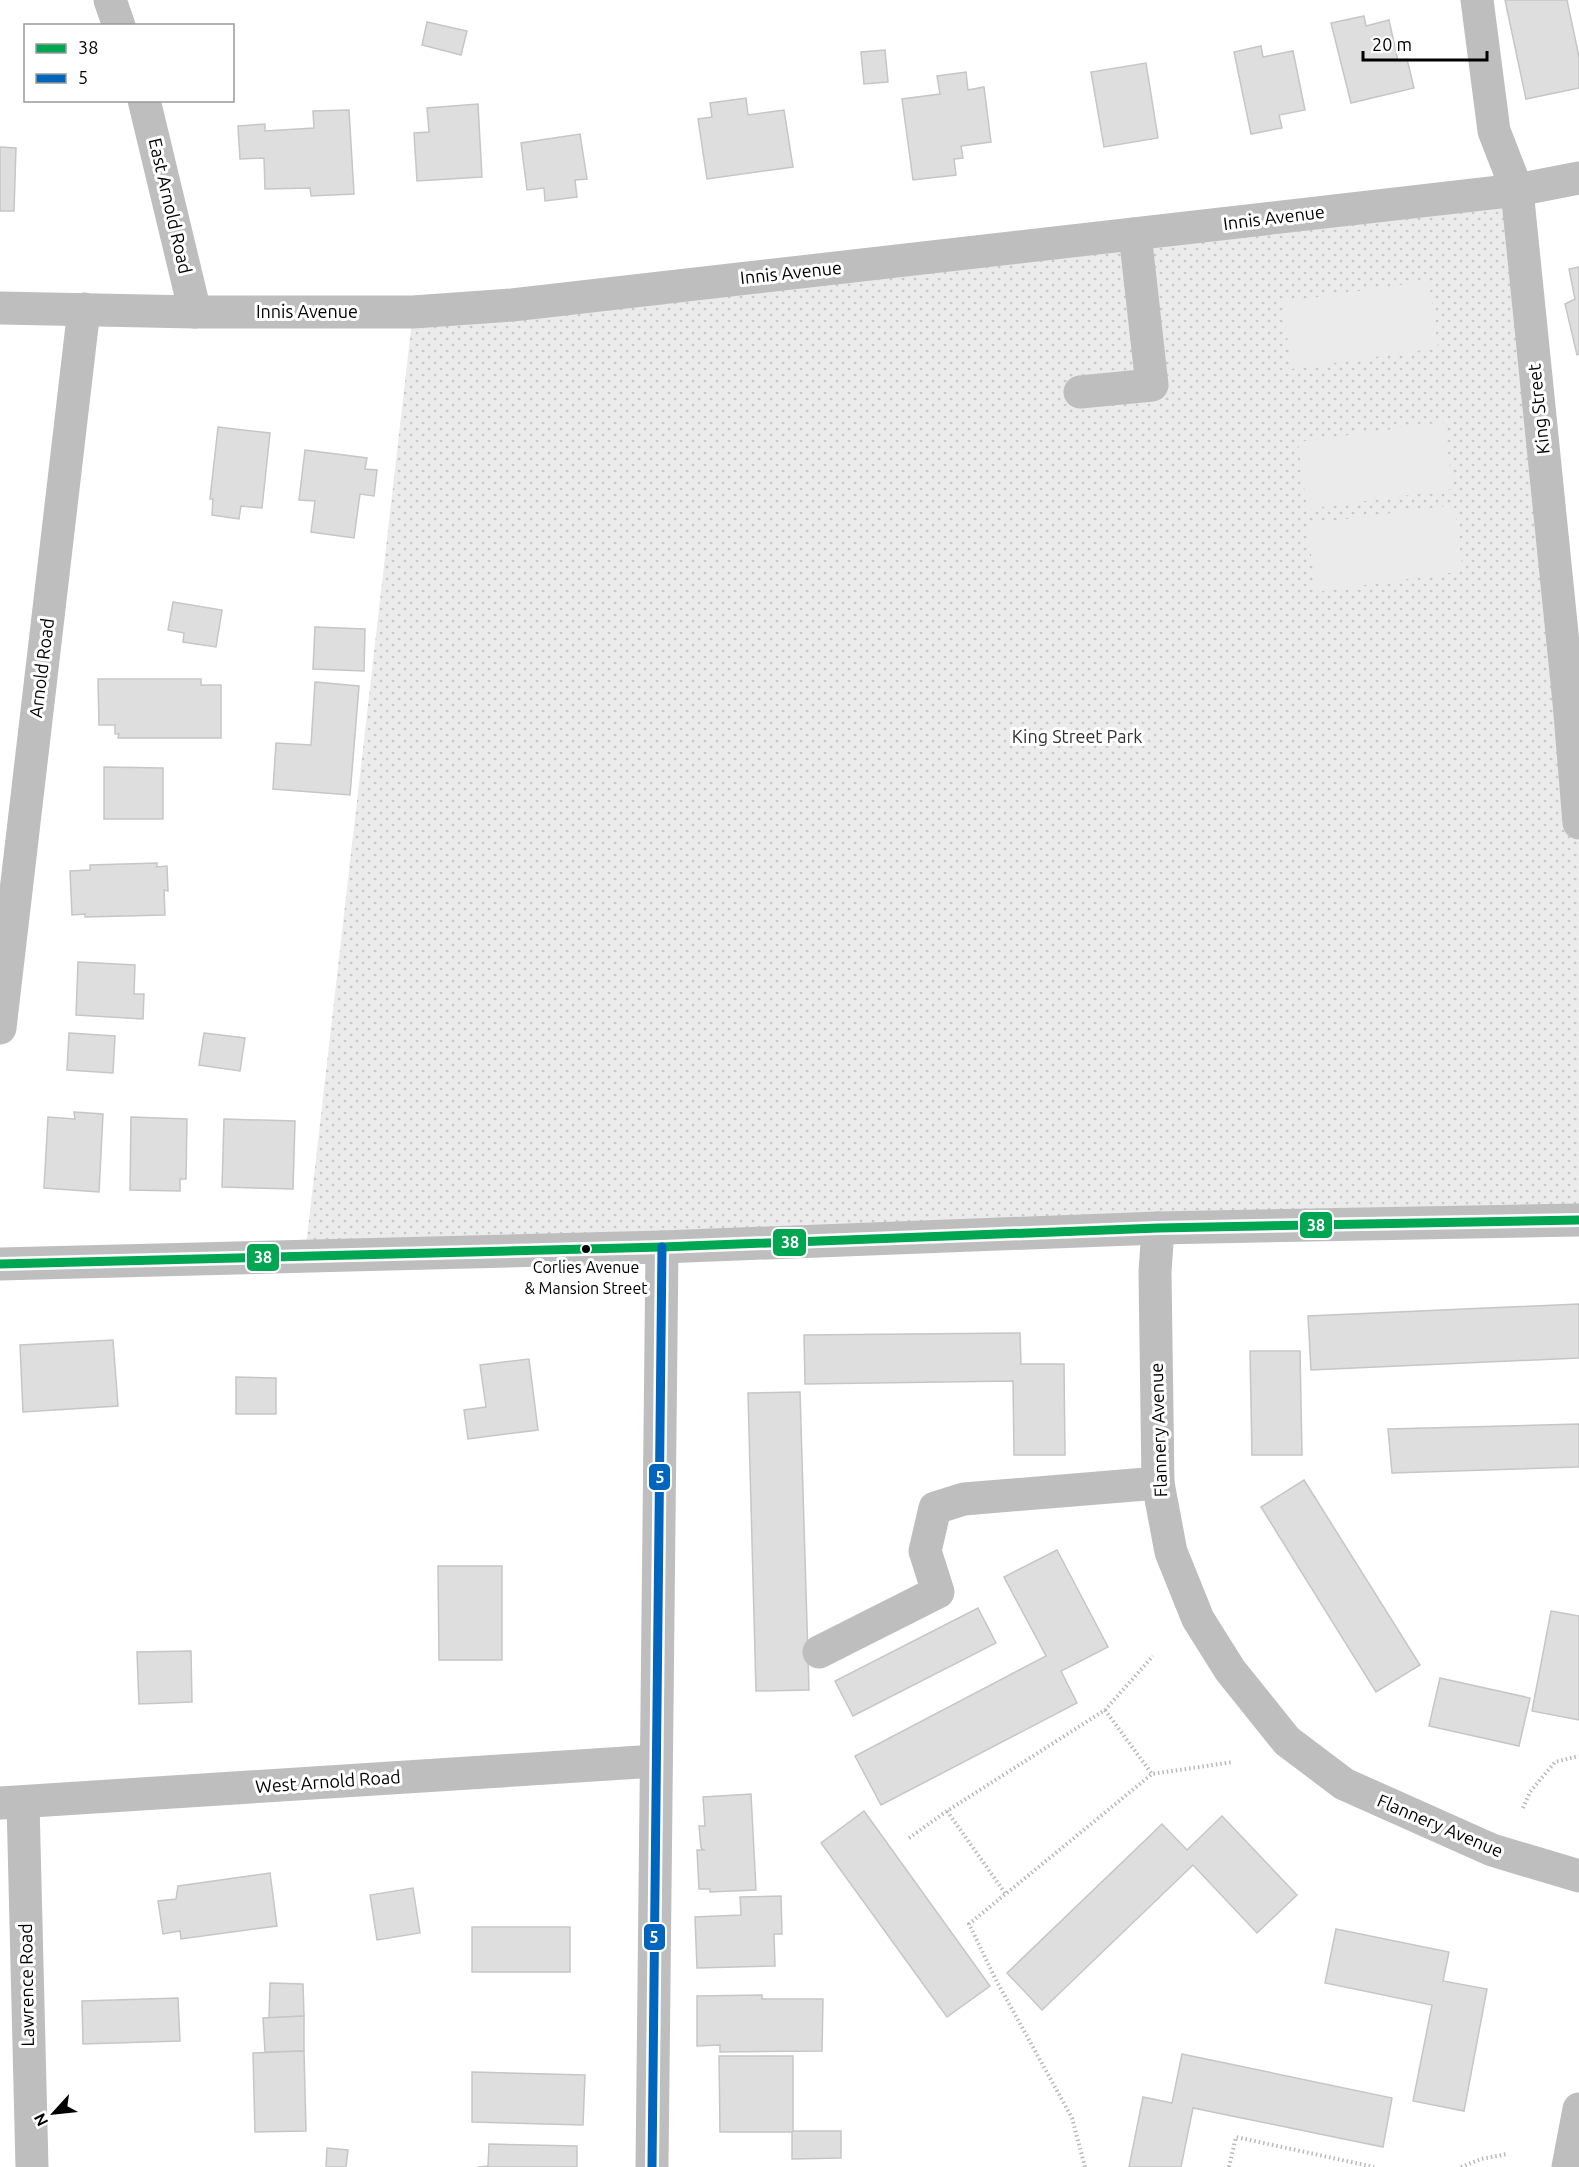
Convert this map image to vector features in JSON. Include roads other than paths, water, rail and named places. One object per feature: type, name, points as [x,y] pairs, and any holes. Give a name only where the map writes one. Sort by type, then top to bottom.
[{"type":"street","points":[[110,0],[118,24]]},
{"type":"street","name":"King Street","points":[[1477,0],[1494,131],[1516,190],[1574,702],[1579,823]]},
{"type":"street","name":"East Arnold Road","points":[[144,102],[195,312]]},
{"type":"street","name":"Innis Avenue","points":[[0,308],[195,312],[413,312],[512,305],[1516,190],[1579,178]]},
{"type":"street","points":[[1080,392],[1152,385],[1135,234]]},
{"type":"street","name":"Arnold Road","points":[[0,1028],[84,309]]},
{"type":"street","points":[[0,1264],[662,1247],[1158,1228],[1579,1220]]},
{"type":"street","name":"Flannery Avenue","points":[[1158,1228],[1155,1272],[1158,1483],[1171,1552],[1198,1619],[1230,1670],[1287,1741],[1344,1784],[1492,1850],[1579,1876]]},
{"type":"street","points":[[652,2167],[662,1247]]},
{"type":"street","points":[[819,1652],[938,1592],[925,1551],[935,1508],[964,1499],[1158,1483]]},
{"type":"street","name":"West Arnold Road","points":[[12,1803],[657,1761]]},
{"type":"street","name":"Lawrence Road","points":[[12,1803],[32,2167]]},
{"type":"street","points":[[1568,2167],[1579,2109]]},
{"type":"place","name":"Corlies Avenue & Mansion Street","points":[[586,1249]]},
{"type":"park label","name":"King Street Park","points":[[1077,737]]}]
